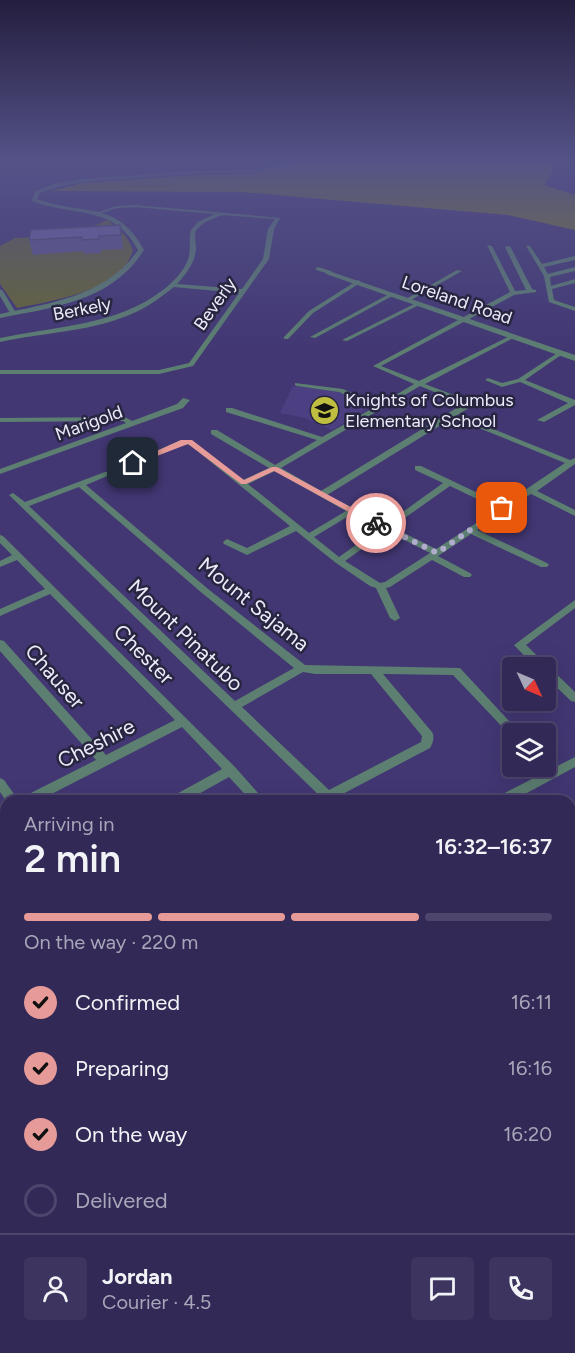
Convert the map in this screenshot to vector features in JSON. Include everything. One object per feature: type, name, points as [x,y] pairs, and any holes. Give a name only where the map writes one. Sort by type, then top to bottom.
[{"type":"street","points":[[0,316],[49,305],[89,292],[120,278],[130,269],[141,250],[135,237],[120,224]]},
{"type":"street","name":"Berkely","points":[[0,340],[116,320],[144,306],[174,285],[187,270],[194,247],[192,233],[198,224]]},
{"type":"street","name":"Beverly","points":[[0,372],[159,372],[177,370],[191,365],[266,259],[271,229],[274,224]]},
{"type":"street","points":[[489,246],[513,293]]},
{"type":"street","points":[[321,495],[469,404],[376,366],[513,293],[532,292],[508,247]]},
{"type":"street","points":[[528,247],[547,276],[551,301],[575,309]]},
{"type":"street","points":[[540,266],[575,258]]},
{"type":"street","points":[[547,276],[575,268]]},
{"type":"street","points":[[318,269],[329,272]]},
{"type":"street","points":[[409,299],[459,271]]},
{"type":"street","name":"Loreland Road","points":[[329,272],[575,358]]},
{"type":"street","points":[[549,288],[575,281]]},
{"type":"street","points":[[286,338],[310,312],[358,282]]},
{"type":"street","points":[[174,285],[242,291]]},
{"type":"street","points":[[0,293],[13,313]]},
{"type":"street","points":[[313,337],[393,294]]},
{"type":"street","points":[[345,340],[420,303]]},
{"type":"street","points":[[243,483],[275,468],[419,384],[514,336]]},
{"type":"street","points":[[488,380],[502,385],[520,380],[561,353]]},
{"type":"street","points":[[520,380],[575,402]]},
{"type":"street","points":[[297,384],[341,390],[378,407]]},
{"type":"street","name":"Marigold","points":[[0,471],[180,406],[186,400]]},
{"type":"street","points":[[541,420],[575,402]]},
{"type":"street","points":[[229,410],[323,440]]},
{"type":"street","points":[[0,420],[125,419],[131,424]]},
{"type":"street","points":[[483,428],[573,462]]},
{"type":"street","points":[[214,432],[321,495],[386,528],[466,575]]},
{"type":"street","points":[[133,463],[186,441],[243,483],[339,561],[373,584],[380,586],[387,585],[434,555],[573,462]]},
{"type":"street","points":[[418,468],[502,508]]},
{"type":"street","points":[[23,505],[108,474]]},
{"type":"street","points":[[339,561],[450,483]]},
{"type":"street","name":"Mount Sajama","points":[[80,484],[205,591],[302,668],[456,671],[506,723]]},
{"type":"street","points":[[531,491],[575,513]]},
{"type":"street","name":"Mount Pinatubo","points":[[13,495],[327,795]]},
{"type":"street","points":[[308,537],[351,511]]},
{"type":"street","points":[[227,542],[247,552],[296,526]]},
{"type":"street","points":[[470,530],[544,566]]},
{"type":"street","name":"Chester","points":[[0,537],[254,795]]},
{"type":"street","points":[[0,564],[18,556]]},
{"type":"street","points":[[380,586],[395,618]]},
{"type":"street","points":[[0,613],[51,590]]},
{"type":"street","points":[[532,657],[519,645],[575,603]]},
{"type":"street","name":"Chauser","points":[[0,644],[104,761]]},
{"type":"street","points":[[233,707],[302,668]]},
{"type":"street","points":[[338,795],[426,745],[428,740],[428,735],[374,671]]},
{"type":"street","points":[[556,679],[573,693]]},
{"type":"street","name":"Cheshire","points":[[39,795],[183,721]]},
{"type":"street","points":[[556,767],[575,762]]},
{"type":"street","points":[[186,795],[231,770]]},
{"type":"street","points":[[512,795],[538,777]]},
{"type":"street","points":[[519,791],[523,795]]},
{"type":"shaded area","points":[[98,224],[113,224],[129,241],[133,251],[124,268],[102,284],[74,295],[17,308],[0,284],[0,246],[15,238],[74,235]]},
{"type":"shaded area","points":[[549,224],[575,224],[575,230]]},
{"type":"shaded area","name":"Knights of Columbus Elementary School","points":[[293,386],[334,390],[373,406],[332,430],[305,418],[280,413]]},
{"type":"building","points":[[120,225],[121,235],[99,236],[99,239],[82,240],[82,237],[29,240],[31,230]]},
{"type":"way so far","points":[[376,523],[437,553],[502,508]]},
{"type":"place","name":"Knights of Columbus Elementary School","points":[[324,410]]},
{"type":"route","points":[[133,463],[186,441],[192,443],[243,483],[275,468],[376,523]]}]
